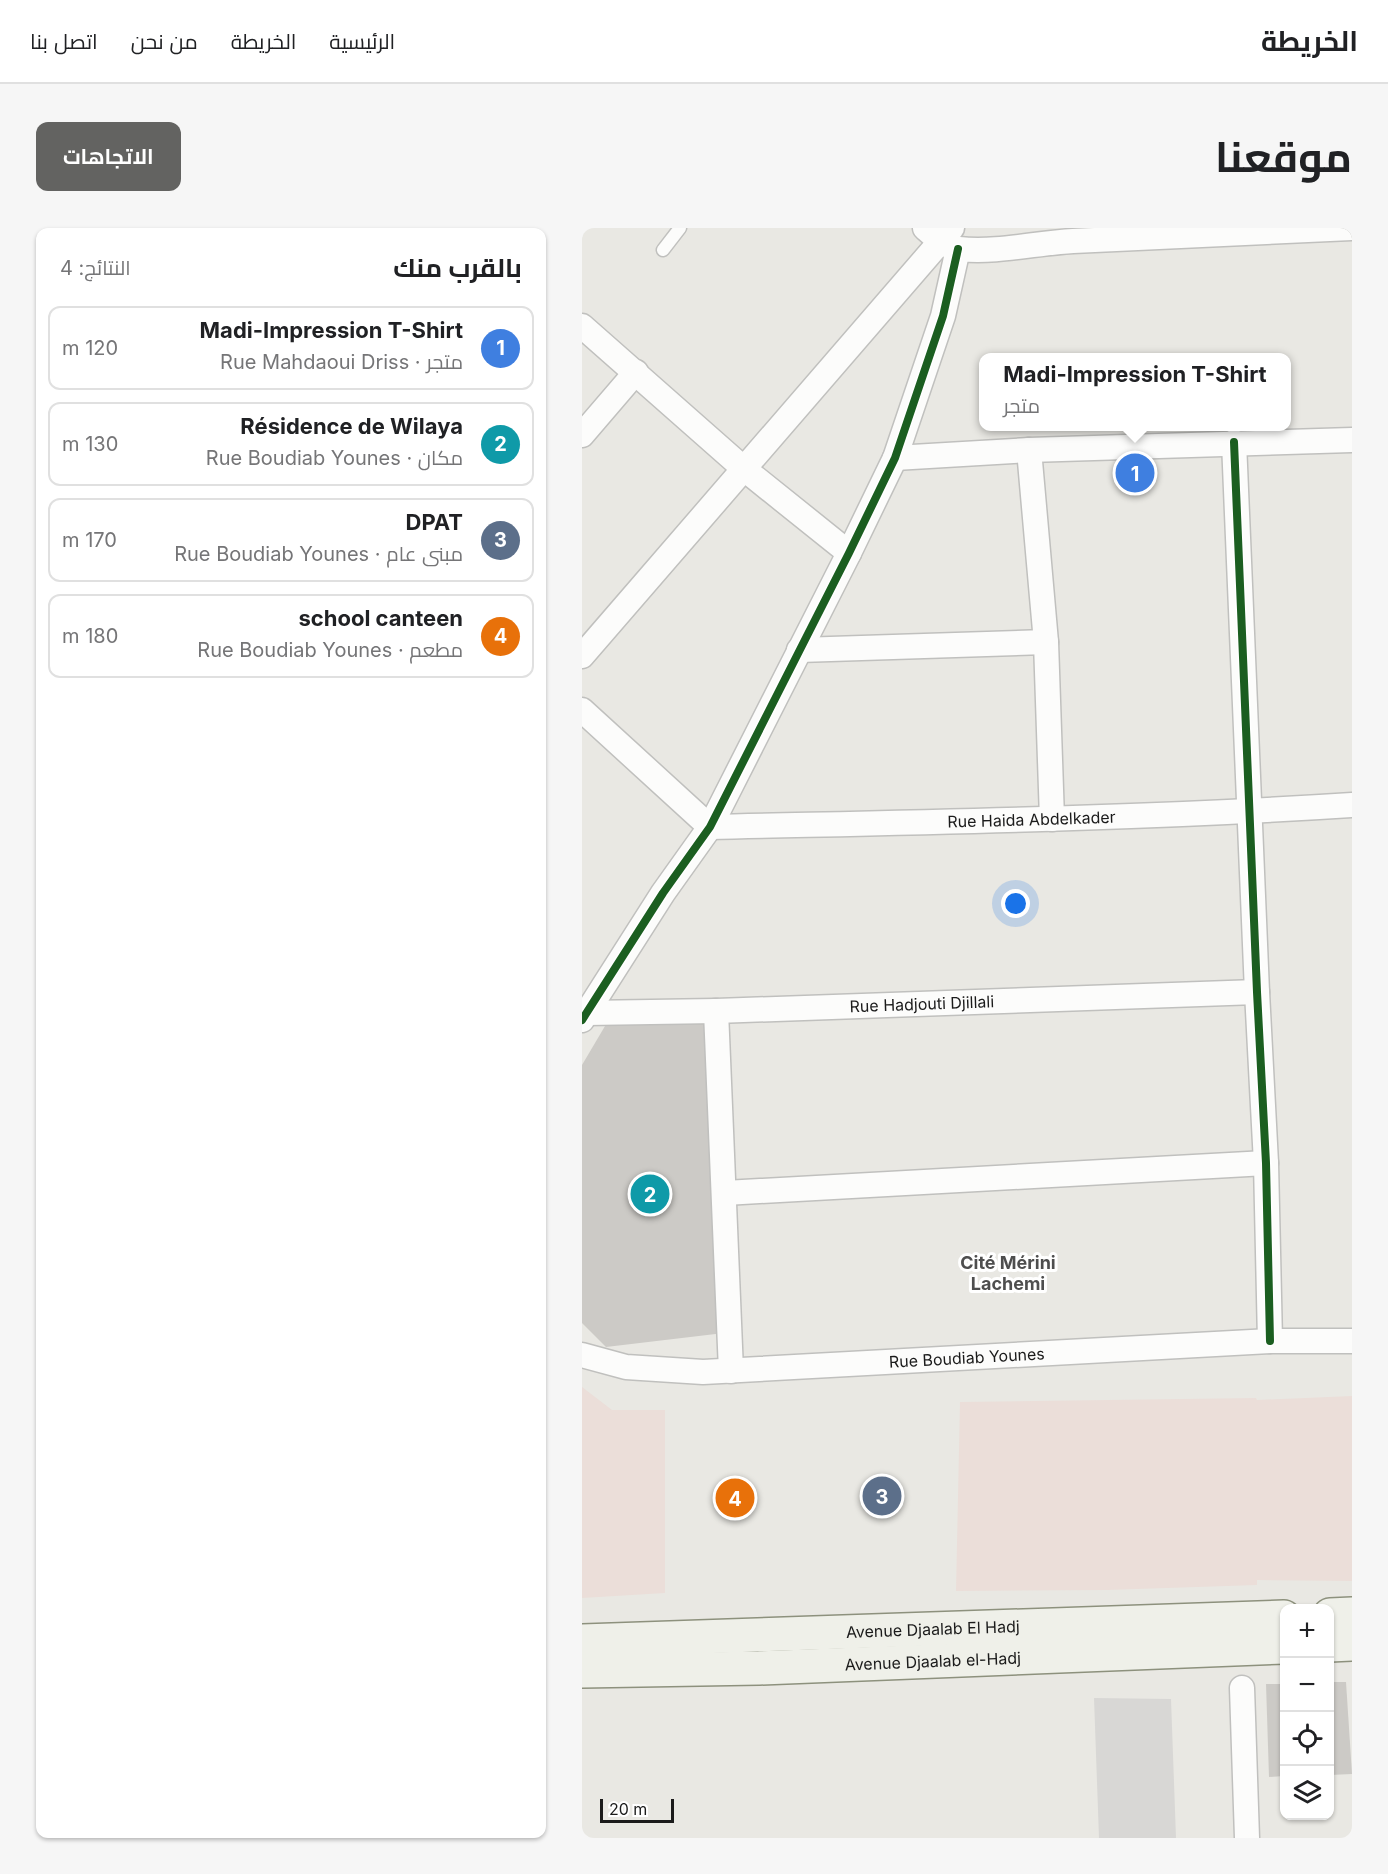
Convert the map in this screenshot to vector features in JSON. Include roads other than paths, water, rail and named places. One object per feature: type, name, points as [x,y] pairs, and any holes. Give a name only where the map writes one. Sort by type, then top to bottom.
[{"type":"main road","points":[[1334,1615],[1352,1614]]},
{"type":"main road","name":"Avenue Djaalab El Hadj","points":[[582,1641],[1280,1617]]},
{"type":"main road","points":[[1334,1645],[1352,1644]]},
{"type":"main road","name":"Avenue Djaalab el-Hadj","points":[[582,1671],[759,1668],[1280,1647]]},
{"type":"street","points":[[943,237],[997,249],[1068,241],[1352,228]]},
{"type":"street","points":[[584,1016],[663,893],[710,827],[895,458],[943,316],[943,237]]},
{"type":"street","points":[[582,656],[943,237]]},
{"type":"street","points":[[582,326],[743,468],[849,553]]},
{"type":"street","points":[[582,435],[636,372]]},
{"type":"street","points":[[895,458],[1029,450],[1352,440]]},
{"type":"street","points":[[1234,442],[1266,1163],[1270,1341]]},
{"type":"street","points":[[1029,450],[1046,642],[1052,819]]},
{"type":"street","points":[[799,650],[1046,642]]},
{"type":"street","points":[[582,710],[710,827]]},
{"type":"street","name":"Rue Haida Abdelkader","points":[[710,827],[1052,819],[1250,812],[1352,805]]},
{"type":"street","name":"Rue Hadjouti Djillali","points":[[584,1016],[1257,992]]},
{"type":"street","points":[[716,1011],[731,1371]]},
{"type":"street","points":[[725,1193],[1266,1163]]},
{"type":"street","name":"Rue Boudiab Younes","points":[[582,1355],[626,1367],[703,1372],[1270,1341],[1352,1341]]},
{"type":"street","points":[[1242,1688],[1247,1838]]},
{"type":"lane","points":[[663,250],[680,228]]},
{"type":"place","name":"Madi-Impression T-Shirt","points":[[1135,473]]},
{"type":"place","name":"Résidence de Wilaya","points":[[650,1194]]},
{"type":"place","name":"DPAT","points":[[882,1496]]},
{"type":"place","name":"school canteen","points":[[735,1498]]},
{"type":"district","name":"Cité Mérini Lachemi","points":[[1008,1272]]}]
